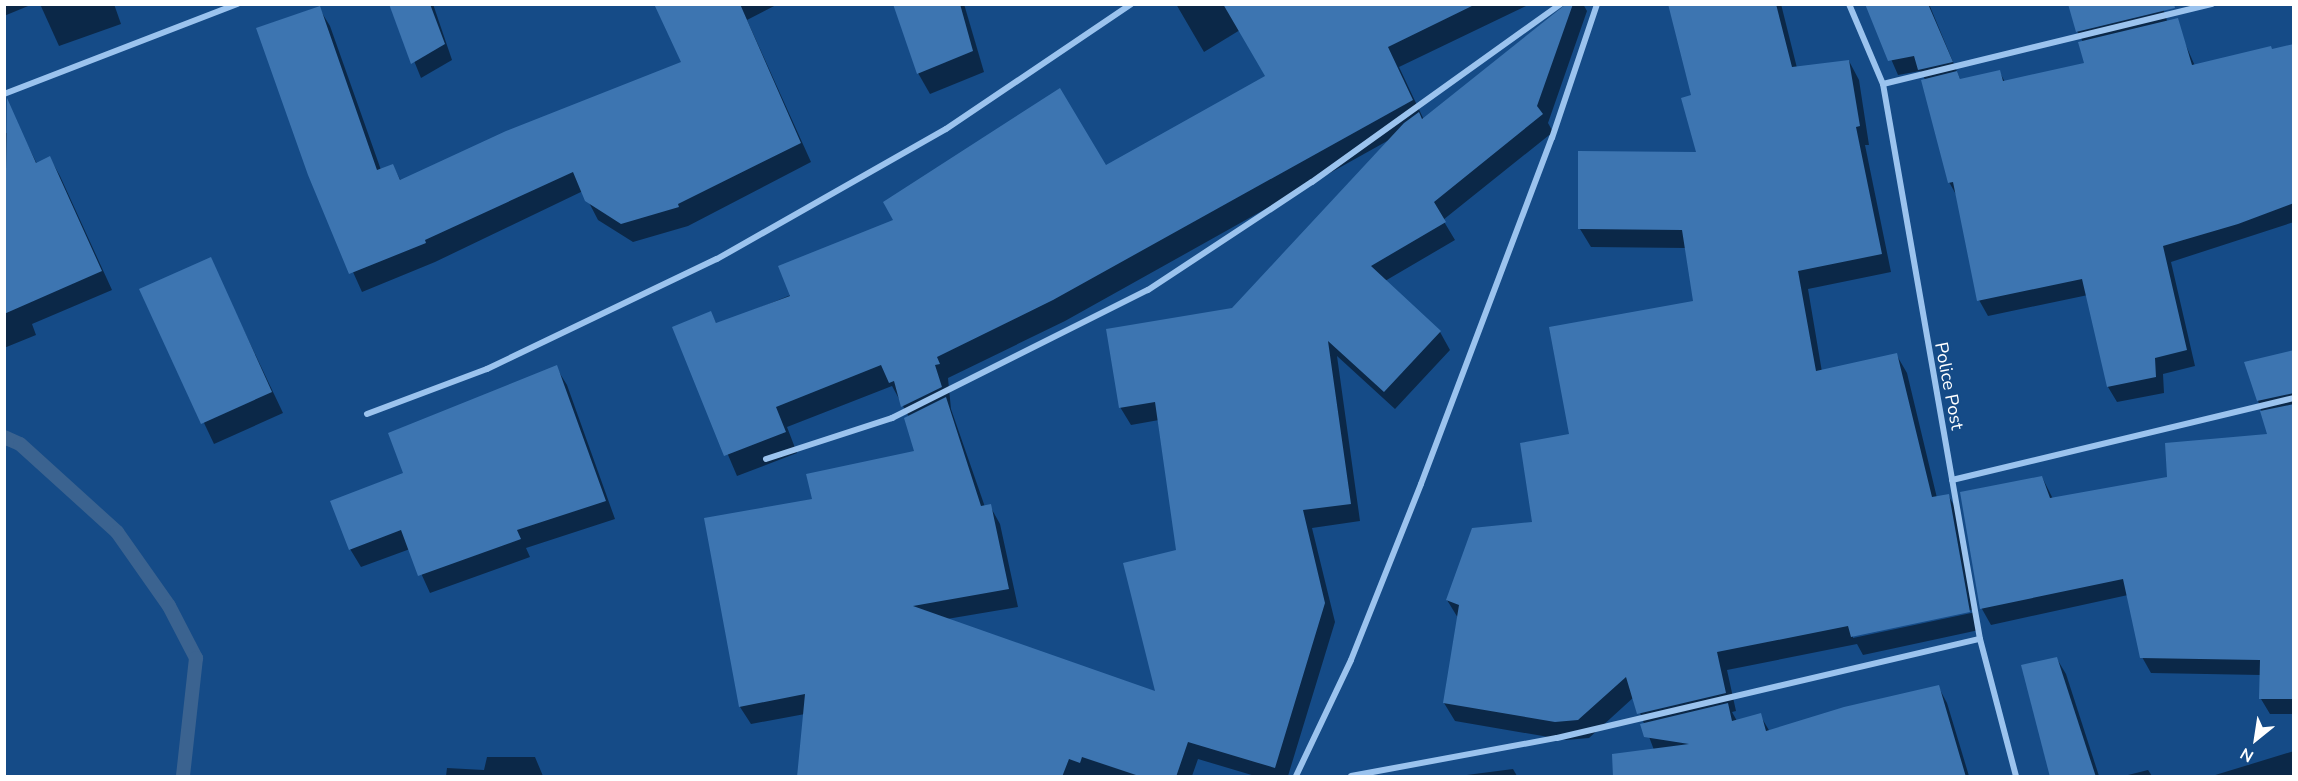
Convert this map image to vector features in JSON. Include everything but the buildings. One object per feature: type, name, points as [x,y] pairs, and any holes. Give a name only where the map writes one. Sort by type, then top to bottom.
[{"type":"street","points":[[4,94],[237,4]]},
{"type":"street","points":[[366,414],[487,369],[717,259],[946,129],[1131,4]]},
{"type":"street","points":[[766,459],[892,418],[1149,290],[1312,182],[1561,4]]},
{"type":"street","points":[[1296,777],[1351,660],[1426,473],[1552,138],[1597,4]]},
{"type":"street","name":"Police Post","points":[[1848,4],[1883,84],[1980,639],[2016,777]]},
{"type":"street","points":[[1883,84],[2212,4]]},
{"type":"street","points":[[1952,480],[2294,398]]},
{"type":"street","points":[[1351,777],[1557,738],[1980,639]]},
{"type":"waterway","points":[[4,437],[20,444],[117,532],[169,606],[196,658],[183,776]]}]
